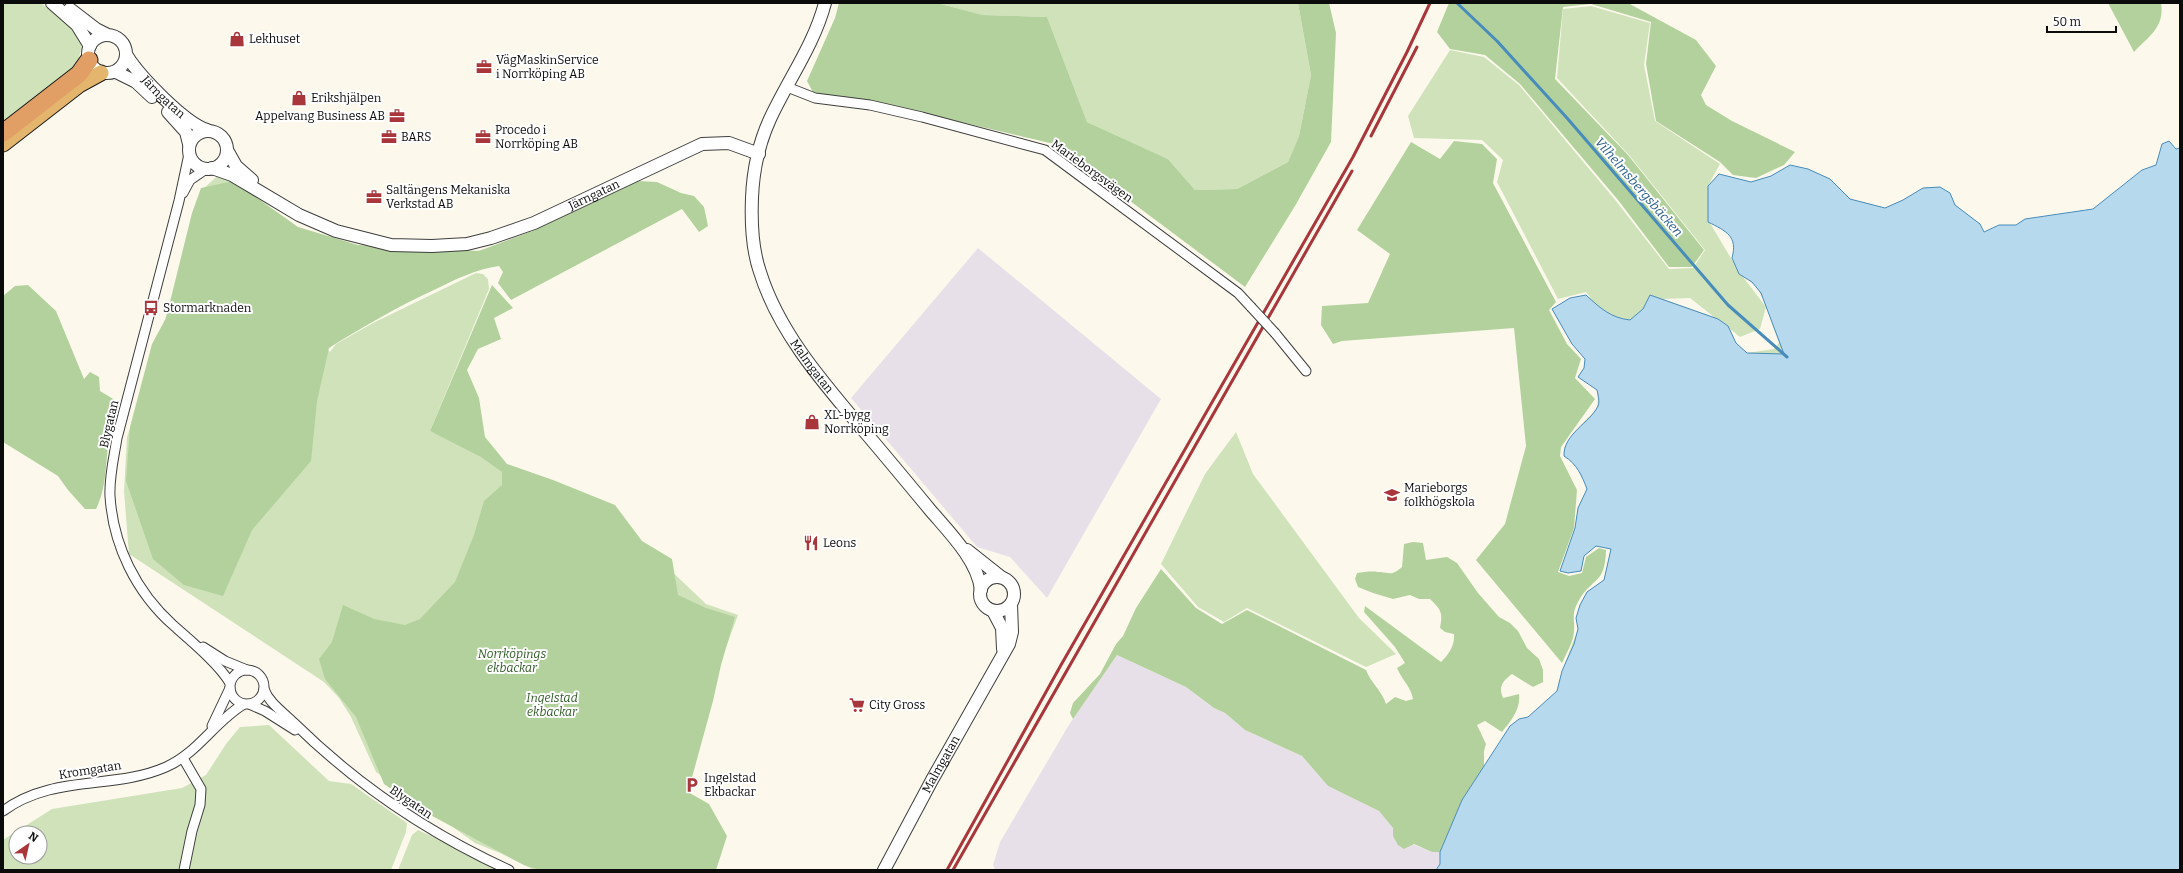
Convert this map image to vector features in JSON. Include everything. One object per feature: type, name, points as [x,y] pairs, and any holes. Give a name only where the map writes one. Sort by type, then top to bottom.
[{"type":"highway","points":[[3,133],[79,74],[89,53]]},
{"type":"highway","points":[[3,144],[79,85],[109,72]]},
{"type":"street","points":[[52,3],[77,25],[89,53],[93,68],[109,72],[121,68],[127,56],[126,47],[120,39],[96,29],[61,3]]},
{"type":"street","points":[[759,154],[769,122],[816,30],[825,3]]},
{"type":"street","points":[[89,53],[96,38],[106,34]]},
{"type":"street","name":"Järngatan","points":[[127,56],[138,72],[185,117],[207,130]]},
{"type":"street","name":"Järngatan","points":[[109,72],[136,82],[156,100],[182,126],[186,132],[189,149]]},
{"type":"street","name":"Marieborgsvägen","points":[[787,87],[815,98],[870,105],[915,115],[1045,150],[1238,293],[1275,333],[1306,371]]},
{"type":"street","points":[[207,130],[220,135],[226,144],[227,150],[223,162],[209,168],[198,166],[192,161],[189,149],[196,134],[207,130]]},
{"type":"street","name":"Järngatan","points":[[209,168],[228,173],[314,222],[357,238],[391,245],[432,246],[467,244],[491,238],[534,223],[702,144],[729,143],[759,154]]},
{"type":"street","name":"Blygatan","points":[[189,149],[179,202],[117,438],[112,466],[110,495],[117,537],[132,574],[155,606],[222,670],[230,686]]},
{"type":"street","name":"Järngatan","points":[[227,150],[236,166],[271,197]]},
{"type":"street","name":"Malmgatan","points":[[759,154],[752,198],[754,248],[760,272],[778,315],[817,374],[957,542],[976,571],[981,590]]},
{"type":"street","name":"Blygatan","points":[[179,202],[190,180],[209,168]]},
{"type":"street","name":"Malmgatan","points":[[957,542],[1001,577]]},
{"type":"street","points":[[1001,577],[1009,581],[1013,587],[1014,598],[1012,604],[1005,610],[993,611],[982,603],[981,590],[988,580],[1001,577]]},
{"type":"street","name":"Malmgatan","points":[[884,870],[932,780],[1009,644],[1012,632],[1012,604]]},
{"type":"street","name":"Malmgatan","points":[[993,611],[1002,628],[1005,643],[1001,660]]},
{"type":"street","name":"Blygatan","points":[[184,634],[225,661],[248,670]]},
{"type":"street","points":[[248,670],[258,674],[262,678],[264,688],[258,701],[246,704],[234,699],[230,686],[237,674],[248,670]]},
{"type":"street","name":"Kromgatan","points":[[207,734],[230,686]]},
{"type":"street","name":"Blygatan","points":[[264,688],[270,700],[309,738],[395,807],[437,834],[478,856],[509,870]]},
{"type":"street","name":"Blygatan","points":[[246,704],[277,718],[309,738]]},
{"type":"street","name":"Kromgatan","points":[[3,811],[29,796],[53,788],[166,768],[196,748],[207,734],[235,710],[246,704]]},
{"type":"street","points":[[183,758],[201,789],[200,805],[192,831],[184,870]]},
{"type":"shaded area","points":[[978,248],[1161,399],[1047,598],[1010,557],[977,547],[851,398]]},
{"type":"shaded area","points":[[1117,655],[1186,687],[1214,708],[1225,713],[1245,730],[1302,756],[1328,786],[1379,811],[1393,828],[1393,836],[1432,852],[1440,852],[1440,864],[1436,870],[995,870],[993,865],[1000,842],[1070,723]]},
{"type":"green space","points":[[3,3],[41,3],[68,23],[82,45],[79,58],[72,71],[3,123]]},
{"type":"green space","points":[[839,3],[937,3],[983,15],[1047,17],[1087,122],[1168,159],[1195,190],[1237,189],[1288,162],[1299,136],[1311,75],[1298,3],[1329,3],[1336,33],[1331,142],[1295,206],[1245,287],[1054,144],[872,101],[814,94],[807,81],[835,18]]},
{"type":"green space","points":[[937,3],[1298,3],[1311,75],[1299,136],[1288,162],[1237,189],[1195,190],[1168,159],[1087,122],[1047,17],[983,15]]},
{"type":"green space","points":[[1449,3],[1628,3],[1696,40],[1716,66],[1701,95],[1706,105],[1732,121],[1795,152],[1784,165],[1756,178],[1733,175],[1720,162],[1656,121],[1646,64],[1651,22],[1591,4],[1563,7],[1555,79],[1628,155],[1704,250],[1692,267],[1669,267],[1618,200],[1520,84],[1485,55],[1450,49],[1437,32]]},
{"type":"green space","points":[[2108,3],[2161,3],[2161,19],[2158,25],[2150,36],[2134,52]]},
{"type":"green space","points":[[1591,6],[1650,23],[1644,65],[1655,121],[1720,164],[1709,184],[1719,174],[1751,182],[1771,176],[1790,165],[1808,169],[1830,179],[1850,199],[1885,208],[1903,200],[1923,188],[1940,187],[1950,193],[1955,205],[1980,224],[1565,663],[1578,629],[1576,618],[1580,605],[1587,592],[1604,580],[1611,549],[1596,546],[1584,556],[1581,571],[1568,573],[1560,571],[1575,528],[1578,508],[1587,489],[1576,467],[1565,457],[1564,448],[1576,430],[1597,407],[1598,397],[1597,390],[1578,377],[1584,368],[1585,359],[1572,344],[1552,309],[1570,298],[1586,295],[1591,298],[1586,292],[1558,299],[1497,182],[1503,160],[1482,140],[1414,138],[1408,116],[1450,50],[1484,57],[1519,85],[1616,201],[1669,269],[1693,268],[1705,250],[1629,155],[1557,78],[1563,9]],"holes":[[[1710,223],[1722,229],[1731,238],[1734,246],[1733,259],[1735,265]],[[1743,277],[1752,282],[1758,289],[1766,307]],[[1690,298],[1714,317],[1663,299]],[[1766,307],[1779,343],[1774,349],[1747,353],[1736,343],[1730,329],[1740,337],[1760,329]]]},
{"type":"green space","points":[[1454,141],[1482,144],[1497,159],[1493,183],[1556,302],[1549,310],[1567,344],[1581,359],[1575,378],[1595,399],[1561,447],[1560,456],[1577,490],[1574,528],[1558,572],[1569,576],[1582,573],[1586,557],[1599,548],[1606,550],[1605,562],[1603,570],[1597,580],[1583,594],[1576,606],[1574,614],[1573,639],[1562,663],[1476,560],[1505,524],[1526,446],[1514,328],[1342,341],[1333,344],[1321,325],[1322,306],[1368,303],[1390,254],[1357,230],[1411,142],[1440,159]]},
{"type":"green space","name":"Norrköpings ekbackar","points":[[222,172],[239,188],[297,227],[338,243],[440,257],[482,250],[505,242],[469,265],[323,346],[330,352],[336,344],[373,323],[476,273],[483,274],[488,279],[489,289],[430,431],[604,507],[706,604],[738,615],[643,870],[534,870],[500,853],[475,843],[376,772],[351,717],[339,698],[324,682],[129,554],[124,491],[127,437],[190,242],[204,188]]},
{"type":"green space","points":[[233,181],[298,227],[358,245],[479,251],[532,231],[638,181],[657,182],[681,193],[694,196],[704,207],[708,226],[699,232],[682,209],[511,300],[498,283],[503,272],[499,266],[474,272],[395,309],[329,348],[317,401],[311,461],[252,530],[223,596],[184,585],[153,559],[126,481],[130,427],[152,344],[166,318],[192,213],[201,188]]},
{"type":"green space","points":[[28,285],[56,311],[84,379],[90,372],[99,377],[100,391],[115,400],[116,413],[108,442],[103,491],[96,509],[85,509],[58,476],[3,442],[3,296],[15,286]]},
{"type":"green space","name":"Ingelstad ekbackar","points":[[492,285],[513,308],[494,318],[501,339],[478,349],[467,370],[479,398],[485,437],[507,464],[553,480],[615,505],[642,541],[672,559],[678,595],[706,608],[735,617],[688,792],[709,804],[727,836],[716,870],[540,870],[524,865],[421,810],[384,784],[356,717],[325,679],[319,659],[332,642],[343,605],[374,619],[405,625],[420,619],[455,582],[474,535],[484,501],[502,485],[502,472],[481,457],[430,431]]},
{"type":"green space","points":[[1236,432],[1253,474],[1359,618],[1396,654],[1366,667],[1247,608],[1224,622],[1198,607],[1161,564],[1205,474]]},
{"type":"green space","points":[[1413,542],[1423,543],[1426,560],[1447,557],[1457,563],[1478,593],[1499,617],[1510,623],[1518,631],[1527,648],[1539,659],[1543,670],[1543,682],[1533,687],[1512,674],[1502,684],[1501,690],[1503,698],[1519,694],[1519,699],[1515,714],[1502,732],[1485,721],[1477,725],[1486,744],[1484,751],[1484,766],[1462,800],[1440,852],[1432,852],[1414,844],[1404,849],[1398,845],[1393,836],[1393,828],[1379,811],[1328,786],[1302,756],[1245,730],[1225,713],[1214,708],[1186,687],[1117,655],[1073,719],[1070,713],[1073,703],[1100,674],[1116,644],[1123,636],[1136,608],[1161,569],[1196,608],[1222,624],[1247,610],[1366,670],[1386,704],[1395,697],[1406,701],[1413,699],[1397,668],[1405,663],[1395,647],[1364,612],[1365,606],[1441,662],[1451,649],[1454,642],[1454,634],[1445,632],[1440,628],[1440,612],[1437,606],[1430,599],[1419,599],[1410,595],[1393,599],[1358,587],[1355,579],[1357,573],[1395,572],[1402,567],[1404,544]]},
{"type":"green space","points":[[269,725],[329,781],[351,784],[407,823],[406,832],[391,870],[3,870],[3,840],[8,837],[8,865],[48,865],[48,825],[27,825],[52,809],[182,788],[206,775],[226,744],[240,727]]},
{"type":"green space","points":[[418,830],[505,870],[398,870],[412,835]]},
{"type":"water","points":[[2169,141],[2176,149],[2180,148],[2180,870],[1436,870],[1440,864],[1440,852],[1462,800],[1510,726],[1519,719],[1528,717],[1557,691],[1562,671],[1574,644],[1578,629],[1576,618],[1580,605],[1587,592],[1604,580],[1611,549],[1596,546],[1584,556],[1581,571],[1568,573],[1560,571],[1575,528],[1578,508],[1587,489],[1576,467],[1564,456],[1565,448],[1572,435],[1594,412],[1599,404],[1599,400],[1597,390],[1578,377],[1584,368],[1585,359],[1572,344],[1552,309],[1570,298],[1586,295],[1611,315],[1630,320],[1643,309],[1650,295],[1718,319],[1728,326],[1736,343],[1747,353],[1784,354],[1761,293],[1752,282],[1739,274],[1732,258],[1732,239],[1720,228],[1708,222],[1708,186],[1719,174],[1751,182],[1771,176],[1790,165],[1808,169],[1830,179],[1850,199],[1885,208],[1903,200],[1923,188],[1940,187],[1950,193],[1955,205],[1980,224],[1984,232],[1999,225],[2016,225],[2025,219],[2093,209],[2142,170],[2156,165],[2162,144]]},
{"type":"waterway","name":"Vilhelmsbergsbäcken","points":[[1457,3],[1497,41],[1567,118],[1728,305],[1787,357]]},
{"type":"railway","points":[[947,870],[1061,665],[1353,157],[1407,52],[1430,3]]},
{"type":"railway","points":[[1371,136],[1417,47]]},
{"type":"railway","points":[[953,870],[1352,171]]},
{"type":"place","name":"Lekhuset","points":[[237,39]]},
{"type":"place","name":"VägMaskinService i Norrköping AB","points":[[484,67]]},
{"type":"place","name":"Erikshjälpen","points":[[299,98]]},
{"type":"place","name":"Appelvang Business AB","points":[[397,116]]},
{"type":"place","name":"BARS","points":[[389,137]]},
{"type":"place","name":"Procedo i Norrköping AB","points":[[483,137]]},
{"type":"place","name":"Saltängens Mekaniska Verkstad AB","points":[[374,197]]},
{"type":"place","name":"Stormarknaden","points":[[151,308]]},
{"type":"place","name":"XL-bygg Norrköping","points":[[812,422]]},
{"type":"place","name":"Marieborgs folkhögskola","points":[[1392,495]]},
{"type":"place","name":"Leons","points":[[811,543]]},
{"type":"place","name":"City Gross","points":[[857,705]]},
{"type":"place","name":"Ingelstad Ekbackar","points":[[692,785]]}]
